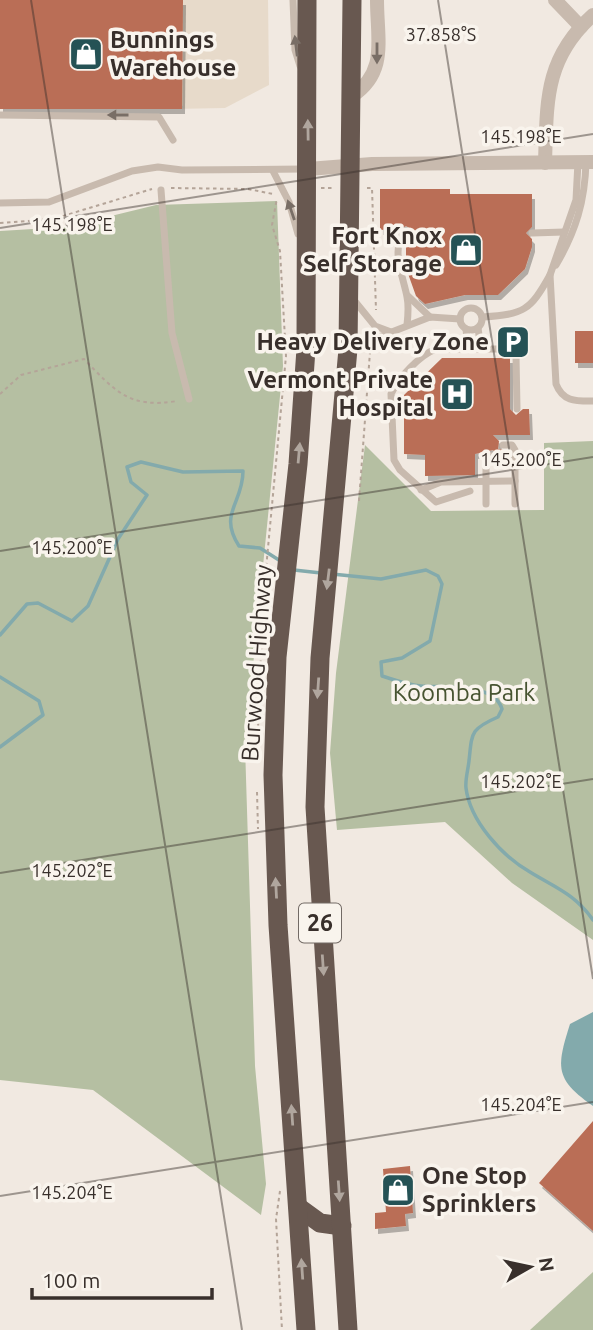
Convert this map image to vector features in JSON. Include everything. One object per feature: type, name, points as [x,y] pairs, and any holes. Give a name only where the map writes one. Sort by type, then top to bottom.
[{"type":"highway","name":"Burwood Highway","points":[[306,1330],[273,820],[275,702],[305,375],[309,247],[307,0]]},
{"type":"highway","name":"26","points":[[348,1330],[315,848],[316,709],[348,349],[352,0]]},
{"type":"highway","points":[[298,1207],[320,1223],[342,1226]]},
{"type":"street","points":[[352,96],[367,86],[375,75],[377,0]]},
{"type":"street","points":[[555,0],[580,27]]},
{"type":"street","points":[[545,163],[551,79],[560,56],[580,27],[593,15]]},
{"type":"street","points":[[308,178],[352,166],[586,162]]},
{"type":"lane","points":[[293,0],[295,50],[307,90]]},
{"type":"lane","points":[[0,115],[159,117],[173,140]]},
{"type":"lane","points":[[586,162],[550,275],[556,384],[561,395],[569,400],[593,401]]},
{"type":"lane","points":[[483,317],[524,311],[532,305],[580,215],[585,199],[586,162]]},
{"type":"lane","points":[[0,203],[49,202],[132,172],[158,167],[182,170],[273,171],[308,178]]},
{"type":"lane","points":[[273,171],[289,202],[300,243],[309,247]]},
{"type":"lane","points":[[161,190],[172,333],[189,399]]},
{"type":"lane","points":[[406,232],[400,239],[399,257],[401,280],[407,295],[407,325]]},
{"type":"lane","points":[[532,233],[564,232]]},
{"type":"lane","points":[[349,294],[374,326],[391,332]]},
{"type":"lane","points":[[407,295],[430,317]]},
{"type":"lane","points":[[468,349],[466,329],[460,319],[462,312],[469,308],[478,310],[483,317]]},
{"type":"lane","points":[[348,349],[430,317],[460,319]]},
{"type":"lane","points":[[481,349],[478,328],[483,317]]},
{"type":"lane","points":[[466,329],[478,328]]},
{"type":"lane","points":[[470,491],[436,502],[421,491],[394,460],[391,394],[395,385],[428,352],[468,349],[514,351],[515,406]]},
{"type":"lane","points":[[503,445],[512,444],[515,450],[515,504]]},
{"type":"lane","points":[[486,504],[486,460],[491,456]]},
{"type":"lane","points":[[421,491],[441,482],[515,481]]},
{"type":"path","points":[[308,178],[351,188],[372,188]]},
{"type":"path","points":[[0,223],[53,219],[136,193],[161,190],[248,189],[278,196],[273,203],[271,225],[280,251],[286,356],[263,601],[257,740]]},
{"type":"path","points":[[0,394],[21,375],[83,359],[119,395],[152,405],[189,399]]},
{"type":"path","points":[[280,1187],[276,1219],[282,1330]]},
{"type":"green space","points":[[277,201],[283,366],[245,746],[255,1066],[266,1184],[261,1215],[93,1090],[0,1080],[0,231],[66,227],[156,205]]},
{"type":"green space","name":"Koomba Park","points":[[593,441],[593,940],[512,883],[445,822],[337,830],[330,753],[336,673],[365,445],[431,511],[544,510],[544,443]]},
{"type":"green space","points":[[593,1272],[593,1330],[530,1330]]},
{"type":"shaded area","points":[[173,0],[268,0],[269,85],[225,108],[172,109]]},
{"type":"water","points":[[593,1012],[593,1106],[565,1080],[561,1062],[570,1024]]},
{"type":"building","name":"Bunnings Warehouse","points":[[0,0],[183,0],[182,109],[0,109]]},
{"type":"building","points":[[380,189],[450,189],[450,194],[532,194],[532,227],[526,233],[532,239],[532,247],[525,269],[498,295],[465,295],[425,304],[416,296],[406,268],[406,242],[411,229],[406,226],[380,230]]},
{"type":"building","points":[[575,331],[593,331],[593,363],[575,363]]},
{"type":"building","points":[[442,358],[510,358],[510,409],[516,415],[523,409],[529,409],[530,435],[493,435],[499,441],[498,449],[508,451],[497,462],[497,454],[493,450],[475,454],[475,475],[425,476],[425,455],[404,454],[404,395]]},
{"type":"building","points":[[593,1121],[593,1231],[539,1183]]},
{"type":"building","name":"One Stop Sprinklers","points":[[410,1166],[413,1213],[405,1214],[406,1226],[375,1229],[375,1213],[386,1212],[383,1169]]},
{"type":"waterway","points":[[0,635],[27,604],[38,603],[72,621],[88,606],[118,539],[147,495],[131,482],[127,467],[141,462],[183,472],[243,471],[231,516],[233,535],[239,546],[260,548],[282,562]]},
{"type":"waterway","points":[[294,570],[321,573]]},
{"type":"waterway","points":[[332,574],[381,579],[426,570],[438,576],[442,584],[430,641],[402,658],[381,662],[382,676],[416,685],[479,690],[497,700],[502,709],[498,717],[477,729],[472,738],[466,785],[474,813],[489,836],[509,857],[572,898],[593,920]]},
{"type":"waterway","points":[[0,677],[39,701],[43,715],[0,747]]},
{"type":"place","name":"Bunnings Warehouse","points":[[86,54]]},
{"type":"place","name":"Fort Knox Self Storage","points":[[466,250]]},
{"type":"place","name":"Heavy Delivery Zone","points":[[513,342]]},
{"type":"place","name":"Vermont Private Hospital","points":[[457,394]]},
{"type":"place","name":"One Stop Sprinklers","points":[[398,1190]]}]
